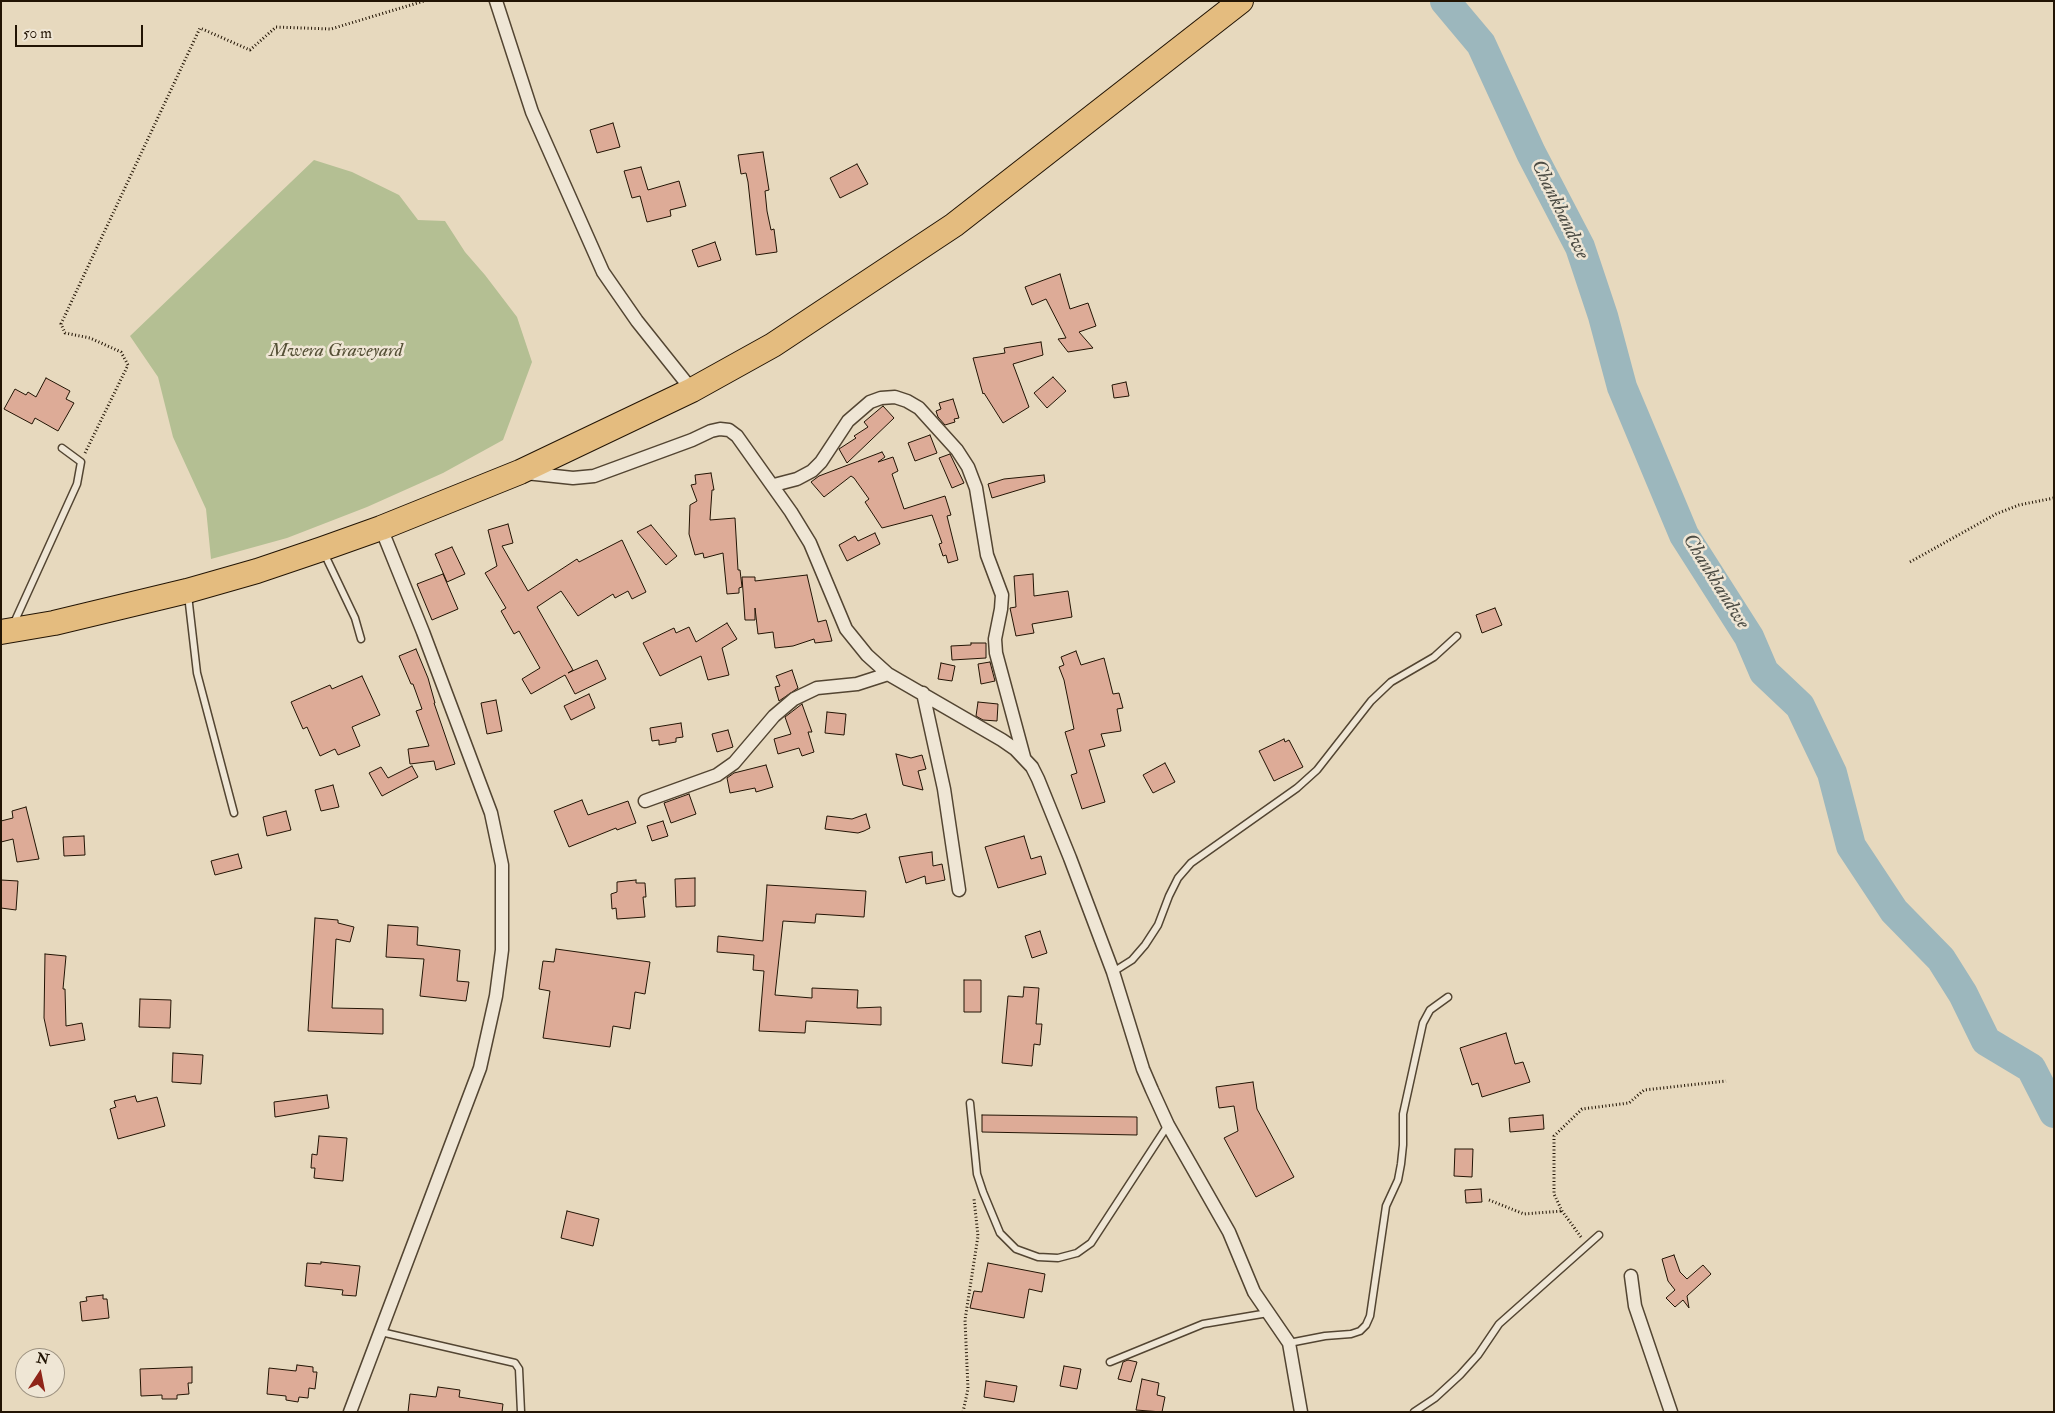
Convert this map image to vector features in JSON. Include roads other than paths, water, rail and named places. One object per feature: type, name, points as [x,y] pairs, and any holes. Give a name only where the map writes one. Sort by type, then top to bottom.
[{"type":"highway","points":[[6,631],[54,623],[187,591],[257,571],[322,549],[381,528],[520,472],[692,390],[773,345],[954,225],[1235,4]]},
{"type":"street","points":[[496,1],[532,112],[603,272],[637,321],[692,390]]},
{"type":"street","points":[[774,486],[797,479],[812,471],[821,462],[848,421],[870,402],[882,398],[895,397],[908,401],[926,415],[957,450],[968,467],[976,488],[987,555],[1002,596],[995,639],[996,653],[1025,759]]},
{"type":"street","points":[[520,472],[573,478],[594,476],[692,440],[711,430],[729,430],[737,436],[774,486],[810,543],[846,629],[867,655],[888,674],[1002,740],[1025,759],[1038,779],[1113,972],[1143,1069],[1168,1126],[1229,1232],[1254,1292],[1289,1343],[1301,1412]]},
{"type":"street","points":[[350,1412],[480,1068],[496,996],[502,950],[502,865],[491,814],[427,642],[381,528]]},
{"type":"street","points":[[645,801],[717,774],[734,763],[774,716],[794,699],[817,688],[858,684],[888,674]]},
{"type":"street","points":[[923,693],[944,789],[959,890]]},
{"type":"street","points":[[1631,1276],[1635,1306],[1671,1412]]},
{"type":"lane","points":[[6,631],[77,484],[81,462],[62,448]]},
{"type":"lane","points":[[322,549],[355,618],[361,639]]},
{"type":"lane","points":[[187,591],[197,673],[234,813]]},
{"type":"lane","points":[[1113,972],[1132,960],[1145,946],[1158,925],[1178,878],[1191,863],[1297,788],[1317,770],[1371,701],[1392,682],[1434,657],[1457,636]]},
{"type":"lane","points":[[1289,1343],[1325,1336],[1352,1334],[1360,1331],[1366,1325],[1370,1316],[1386,1206],[1398,1180],[1404,1144],[1403,1114],[1423,1023],[1430,1010],[1448,997]]},
{"type":"lane","points":[[970,1103],[977,1174],[1000,1233],[1016,1250],[1038,1257],[1058,1258],[1077,1253],[1091,1243],[1168,1126]]},
{"type":"lane","points":[[1414,1412],[1435,1398],[1460,1375],[1478,1355],[1499,1324],[1599,1235]]},
{"type":"lane","points":[[1110,1362],[1203,1324],[1268,1313]]},
{"type":"lane","points":[[381,1332],[515,1362],[519,1369],[521,1412]]},
{"type":"waterway","name":"Chankhandwe","points":[[1445,1],[1481,44],[1531,153],[1580,247],[1603,316],[1622,387],[1684,535],[1749,637],[1764,672],[1800,706],[1832,773],[1851,846],[1894,911],[1941,959],[1963,994],[1986,1041],[2031,1068],[2054,1113]]},
{"type":"park label","name":"Mwera Graveyard","points":[[336,352]]}]
